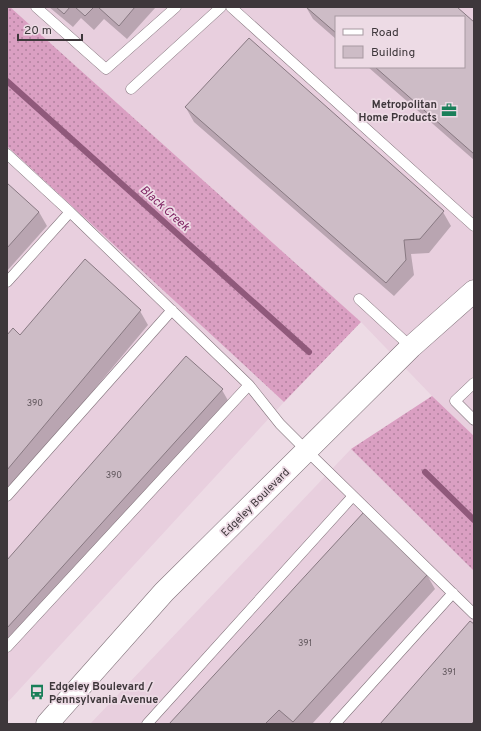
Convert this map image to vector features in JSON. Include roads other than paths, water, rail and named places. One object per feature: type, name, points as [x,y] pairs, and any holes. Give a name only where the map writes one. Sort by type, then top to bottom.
[{"type":"street","name":"Edgeley Boulevard","points":[[46,724],[164,592],[411,347],[474,291]]},
{"type":"lane","points":[[36,7],[106,69],[176,7]]},
{"type":"lane","points":[[131,89],[221,7]]},
{"type":"lane","points":[[231,7],[474,226]]},
{"type":"lane","points":[[7,154],[70,212],[249,385],[280,424],[474,614]]},
{"type":"lane","points":[[7,282],[70,212]]},
{"type":"lane","points":[[359,299],[411,347]]},
{"type":"lane","points":[[7,496],[172,310]]},
{"type":"lane","points":[[474,383],[455,401],[474,420]]},
{"type":"lane","points":[[7,647],[249,385]]},
{"type":"lane","points":[[147,724],[353,496]]},
{"type":"lane","points":[[335,724],[453,593]]},
{"type":"waterway","name":"Black Creek","points":[[7,81],[309,352]]},
{"type":"waterway","name":"Black Creek","points":[[425,472],[474,520]]},
{"type":"place","name":"Metropolitan Home Products","points":[[449,110]]},
{"type":"place","name":"Edgeley Boulevard / Pennsylvania Avenue","points":[[37,692]]}]
